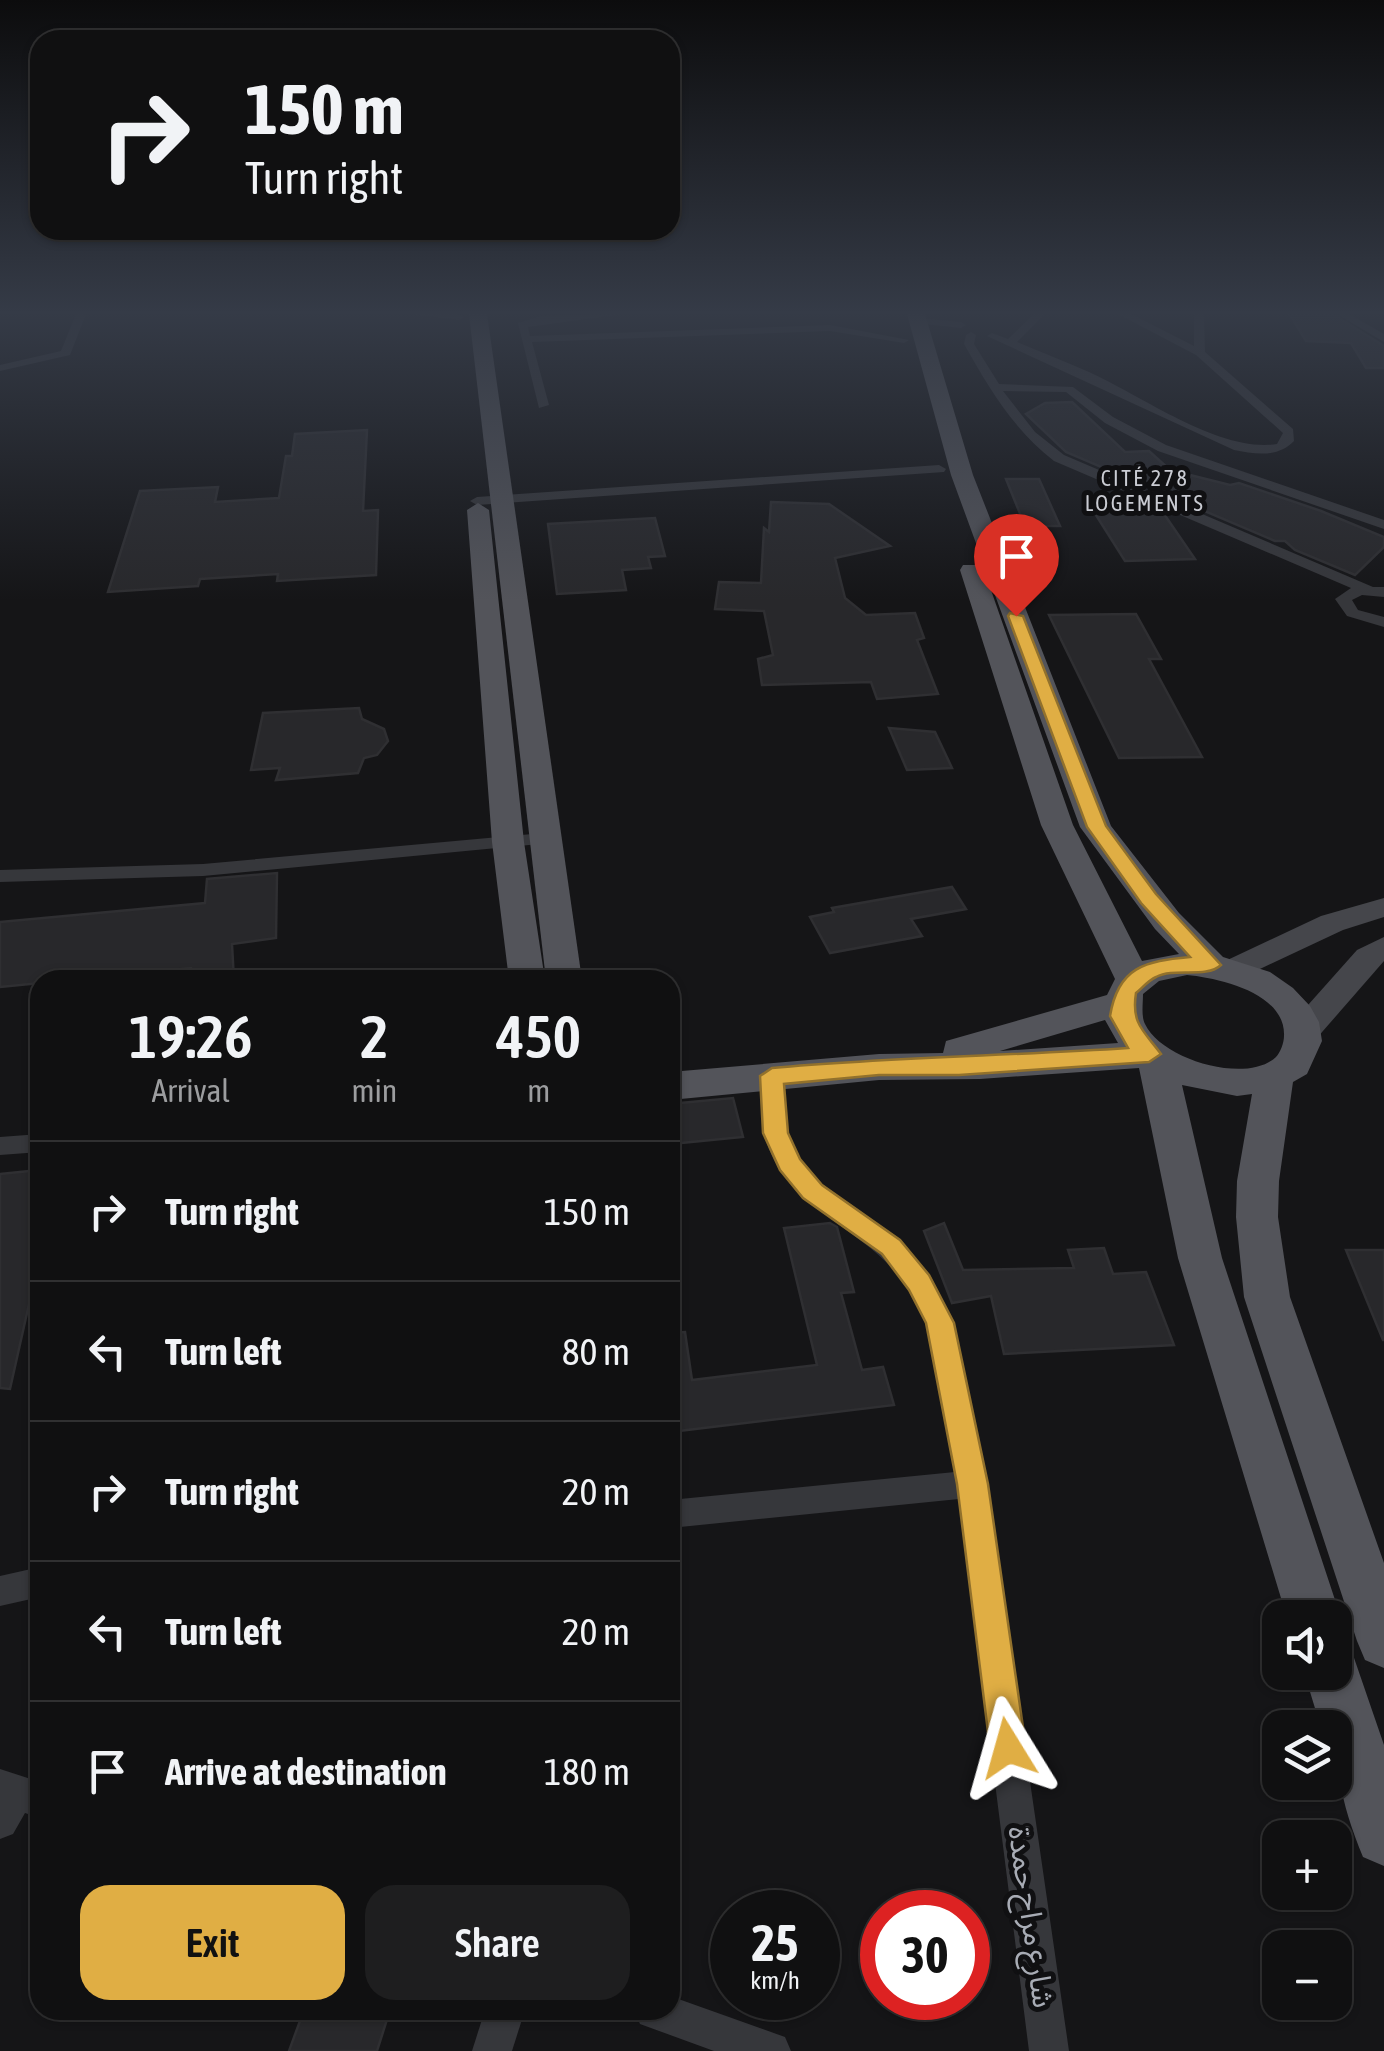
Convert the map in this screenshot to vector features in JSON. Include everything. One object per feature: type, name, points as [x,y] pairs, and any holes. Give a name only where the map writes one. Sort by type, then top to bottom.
[{"type":"main road","points":[[480,410],[489,496],[520,654],[562,970]]},
{"type":"main road","points":[[928,410],[938,464],[1057,825],[1128,991],[1126,1029],[1153,1057],[1204,1079],[1229,1082],[1274,1076],[1292,1065],[1303,1050],[1304,1032],[1296,1013],[1280,995],[1221,968],[1167,921],[1096,827],[940,410]]},
{"type":"main road","points":[[489,496],[489,656],[526,970]]},
{"type":"main road","points":[[489,656],[520,654]]},
{"type":"main road","points":[[879,1066],[1006,1039],[1128,991],[1167,966],[1221,968],[1332,923],[1384,907]]},
{"type":"main road","points":[[1304,1032],[1368,958],[1384,947]]},
{"type":"main road","points":[[680,1085],[879,1066],[959,1067],[1153,1057]]},
{"type":"main road","points":[[1153,1057],[1200,1258],[1308,1600]]},
{"type":"main road","points":[[1274,1076],[1256,1218],[1268,1297],[1384,1641]]},
{"type":"main road","points":[[1338,1690],[1384,1836]]},
{"type":"street","points":[[1011,410],[1044,448],[1059,458],[1376,591]]},
{"type":"street","points":[[1095,410],[1162,448],[1384,525]]},
{"type":"street","points":[[1154,410],[1238,447],[1280,447],[1288,441],[1289,432],[1264,410]]},
{"type":"street","points":[[489,496],[938,464]]},
{"type":"street","points":[[1376,591],[1345,595],[1343,604],[1361,617],[1384,622]]},
{"type":"street","points":[[0,876],[193,870],[543,840]]},
{"type":"street","name":"شارع مراح حمدة","points":[[772,1076],[776,1133],[789,1164],[812,1192],[891,1247],[920,1283],[940,1323],[972,1484],[1049,2051]]},
{"type":"street","points":[[0,1146],[30,1144]]},
{"type":"street","points":[[680,1513],[972,1484]]},
{"type":"street","points":[[0,1591],[30,1584]]},
{"type":"street","points":[[680,2019],[771,2051]]},
{"type":"street","points":[[492,2051],[502,2020]]},
{"type":"building","points":[[1033,410],[1080,410],[1125,452],[1149,451],[1170,470],[1230,485],[1239,483],[1321,511],[1384,537],[1384,547],[1355,575],[1295,550],[1285,541],[1275,541],[1066,452],[1026,414]]},
{"type":"building","points":[[367,430],[363,511],[378,510],[376,575],[277,581],[278,574],[200,579],[198,586],[108,592],[140,491],[218,487],[215,502],[279,498],[286,456],[292,456],[295,434]]},
{"type":"building","points":[[1006,479],[1039,479],[1060,526],[1025,526]]},
{"type":"building","points":[[771,502],[829,504],[890,546],[835,558],[845,598],[866,615],[915,613],[924,638],[917,640],[938,694],[877,699],[871,682],[762,685],[758,659],[773,655],[764,611],[715,609],[719,582],[761,583],[764,528],[769,532]]},
{"type":"building","points":[[1089,504],[1145,504],[1162,511],[1195,559],[1125,561]]},
{"type":"building","points":[[655,518],[665,556],[648,557],[651,568],[622,570],[626,590],[557,594],[548,524]]},
{"type":"building","points":[[1136,614],[1161,659],[1149,659],[1202,757],[1119,758],[1049,615]]},
{"type":"building","points":[[359,708],[362,719],[384,729],[388,741],[377,755],[364,758],[358,773],[276,780],[280,768],[251,770],[263,713]]},
{"type":"building","points":[[889,728],[935,732],[952,768],[907,770]]},
{"type":"building","points":[[277,873],[276,938],[232,944],[233,970],[30,970],[30,984],[0,987],[0,922],[205,903],[207,879]]},
{"type":"building","points":[[952,887],[966,909],[911,919],[922,936],[830,953],[810,917],[834,912],[832,908]]},
{"type":"building","points":[[733,1098],[743,1137],[680,1143],[680,1103]]},
{"type":"building","points":[[30,1171],[30,1300],[10,1389],[0,1388],[0,1174]]},
{"type":"building","points":[[830,1223],[837,1227],[854,1292],[841,1293],[862,1370],[883,1367],[894,1405],[680,1431],[680,1332],[685,1332],[692,1380],[817,1365],[784,1228]]},
{"type":"building","points":[[944,1223],[963,1270],[1074,1268],[1068,1250],[1104,1248],[1113,1274],[1146,1272],[1174,1345],[1004,1354],[991,1296],[952,1303],[924,1231]]},
{"type":"building","points":[[1346,1250],[1384,1250],[1384,1340],[1383,1340]]},
{"type":"building","points":[[300,2020],[387,2020],[377,2051],[289,2051]]},
{"type":"district","name":"CITÉ 278 LOGEMENTS","points":[[1145,490]]},
{"type":"route","points":[[1008,1748],[972,1484],[940,1323],[920,1283],[891,1247],[812,1192],[789,1164],[776,1133],[772,1076],[879,1066],[959,1067],[1149,1054],[1126,1029],[1121,1016],[1125,990],[1148,971],[1187,964],[1210,965],[1167,921],[1096,827],[1016,616]]}]
